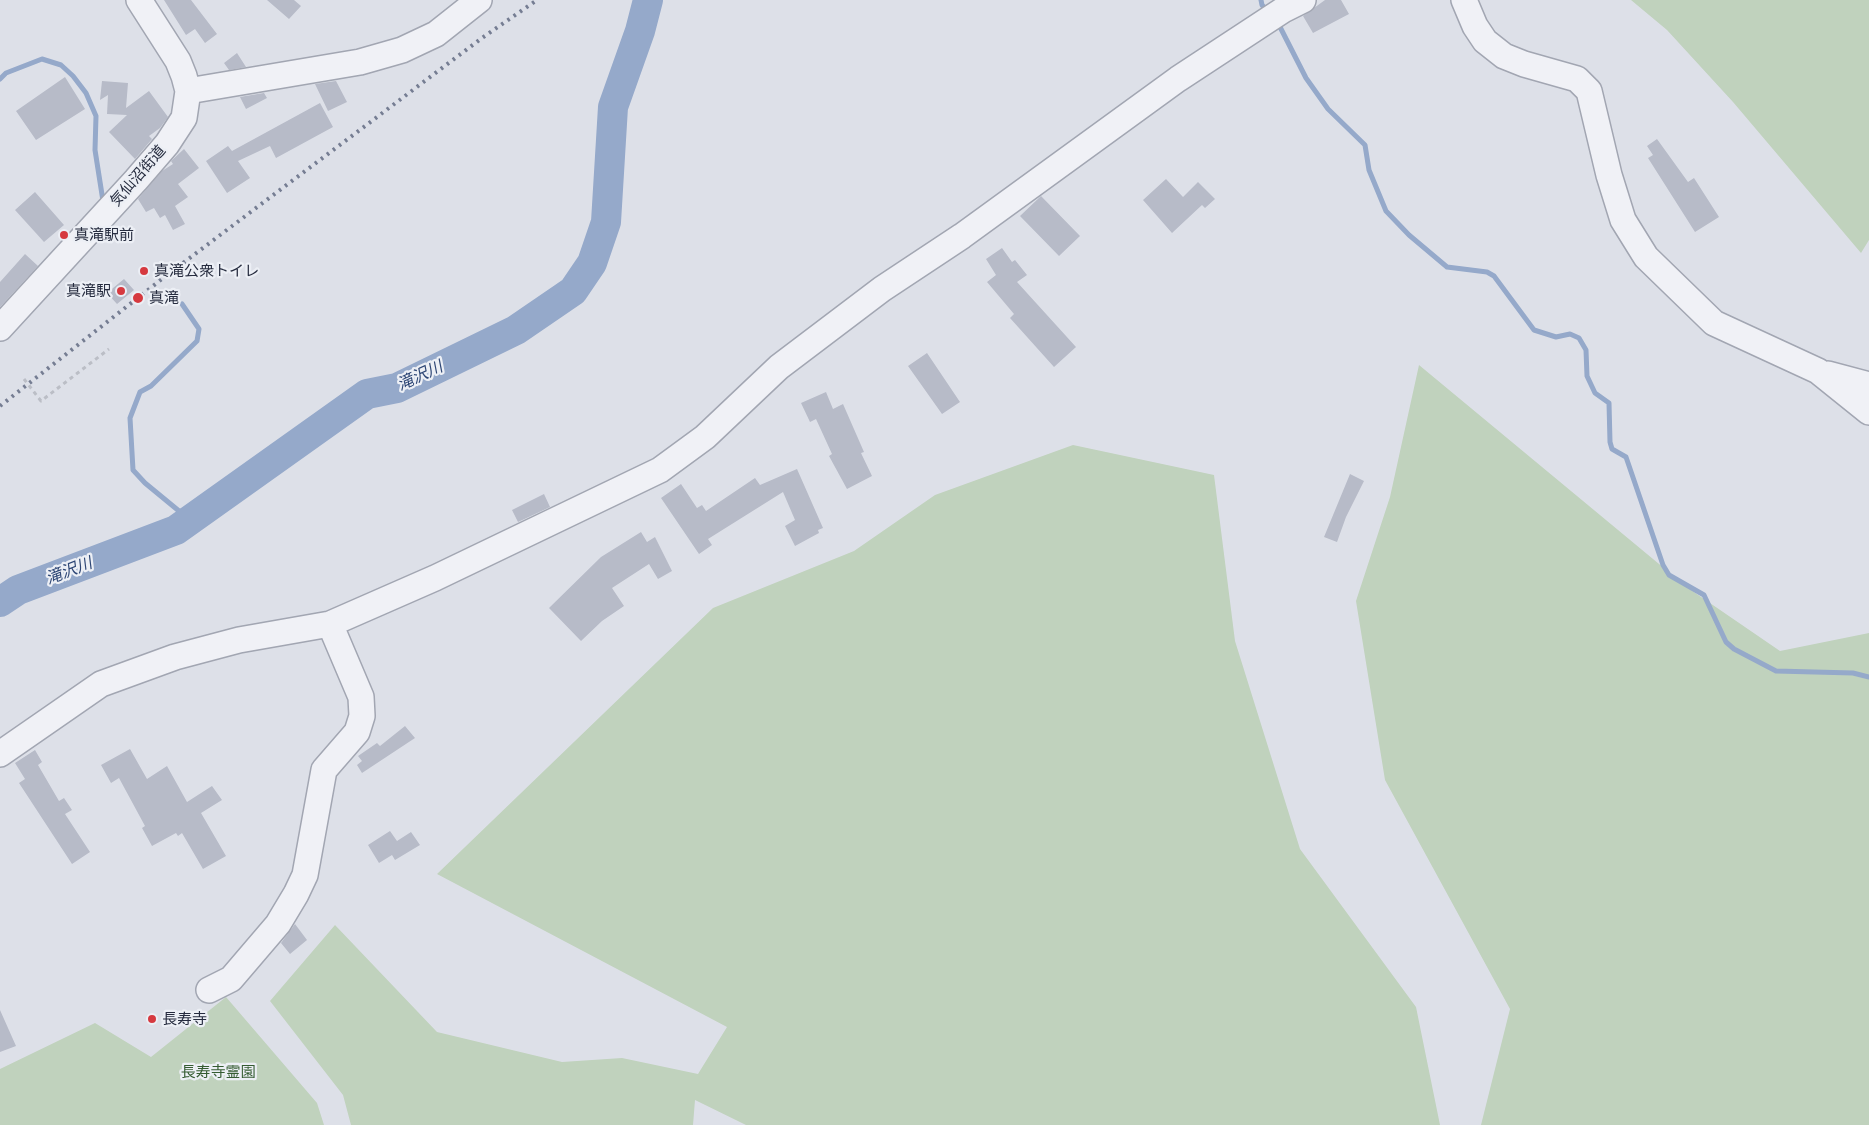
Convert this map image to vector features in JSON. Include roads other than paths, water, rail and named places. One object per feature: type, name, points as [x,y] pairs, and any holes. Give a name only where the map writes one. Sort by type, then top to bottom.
[{"type":"street","name":"気仙沼街道","points":[[0,328],[167,144],[184,118],[188,91],[178,61],[139,0]]},
{"type":"street","points":[[188,91],[360,62],[402,50],[436,34],[479,0]]},
{"type":"street","points":[[0,754],[101,684],[175,657],[239,640],[330,624],[435,578],[660,470],[705,437],[779,366],[882,289],[962,236],[1178,79],[1283,10],[1303,0]]},
{"type":"street","points":[[1464,0],[1474,26],[1485,41],[1504,56],[1524,64],[1577,79],[1589,92],[1609,175],[1623,220],[1646,257],[1714,323],[1818,371],[1869,385]]},
{"type":"street","points":[[1818,371],[1869,412]]},
{"type":"street","points":[[209,990],[231,979],[278,924],[296,894],[304,875],[324,770],[356,732],[362,716],[360,698],[330,624]]},
{"type":"waterway","name":"滝沢川","points":[[0,602],[18,590],[176,530],[367,394],[397,388],[516,330],[573,291],[592,263],[606,222],[613,107],[640,31],[648,0]]},
{"type":"waterway","points":[[1261,0],[1262,5],[1269,13]]},
{"type":"waterway","points":[[1278,23],[1306,78],[1328,109],[1365,145],[1369,170],[1386,211],[1409,235],[1447,267],[1487,272],[1494,276],[1534,330],[1556,337],[1570,334],[1579,338],[1586,350],[1587,376],[1595,393],[1609,403],[1610,442],[1612,449],[1626,457],[1663,565],[1669,575],[1704,595],[1726,642],[1734,649],[1776,671],[1853,673],[1869,677]]},
{"type":"waterway","points":[[0,79],[6,73],[42,59],[61,65],[73,76],[86,93],[96,116],[95,150],[103,201]]},
{"type":"waterway","points":[[182,304],[199,329],[197,341],[151,386],[140,392],[130,418],[133,470],[145,483],[179,511],[202,512]]},
{"type":"railway","points":[[0,406],[167,275],[482,38],[537,0]]},
{"type":"place","name":"真滝駅前","points":[[64,235]]},
{"type":"place","name":"真滝公衆トイレ","points":[[144,271]]},
{"type":"place","name":"真滝駅","points":[[121,291]]},
{"type":"place","name":"真滝","points":[[138,298]]},
{"type":"place","name":"長寿寺","points":[[152,1019]]},
{"type":"park label","name":"長寿寺霊園","points":[[218,1072]]}]
